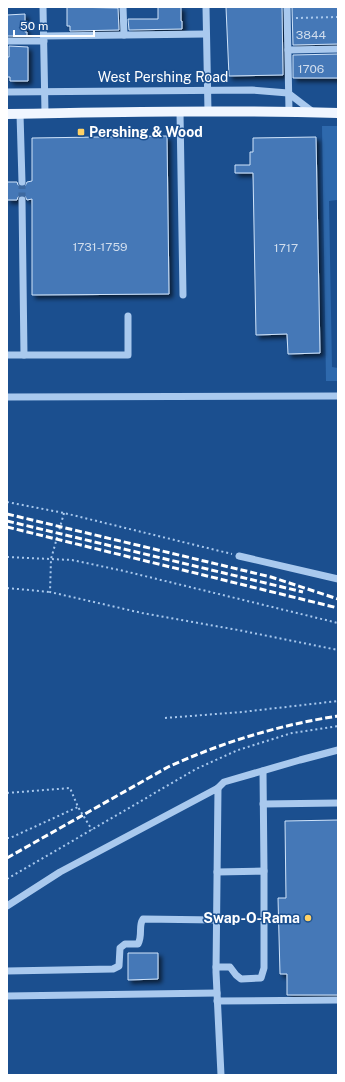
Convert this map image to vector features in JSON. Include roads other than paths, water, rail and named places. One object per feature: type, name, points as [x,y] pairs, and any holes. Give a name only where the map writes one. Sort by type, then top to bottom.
[{"type":"main road","points":[[7,114],[289,111],[338,113]]},
{"type":"street","points":[[43,7],[45,113]]},
{"type":"street","points":[[123,7],[124,35]]},
{"type":"street","points":[[206,7],[208,112]]},
{"type":"street","points":[[287,7],[289,111]]},
{"type":"street","points":[[7,41],[124,35],[206,34]]},
{"type":"street","points":[[288,50],[338,50]]},
{"type":"street","name":"West Pershing Road","points":[[7,92],[252,90],[288,93]]},
{"type":"street","points":[[288,93],[314,112]]},
{"type":"street","points":[[180,112],[183,295]]},
{"type":"street","points":[[20,114],[22,182]]},
{"type":"street","points":[[22,200],[24,355]]},
{"type":"street","points":[[7,355],[128,355],[128,316]]},
{"type":"street","points":[[7,397],[338,396]]},
{"type":"street","points":[[239,556],[338,579]]},
{"type":"street","points":[[7,906],[60,872],[218,788],[224,782],[338,750]]},
{"type":"street","points":[[216,967],[230,967],[241,979],[261,978],[264,968],[263,770]]},
{"type":"street","points":[[218,788],[216,967],[221,1075]]},
{"type":"street","points":[[263,804],[338,803]]},
{"type":"street","points":[[217,872],[264,871]]},
{"type":"street","points":[[7,971],[113,969],[118,966],[120,948],[125,944],[138,944],[141,939],[140,923],[144,919],[217,920]]},
{"type":"street","points":[[7,996],[217,993]]},
{"type":"street","points":[[217,1001],[338,1000]]},
{"type":"tunnel","points":[[22,182],[22,200]]},
{"type":"railway","points":[[7,514],[271,577],[338,599]]},
{"type":"railway","points":[[7,521],[303,592]]},
{"type":"railway","points":[[7,527],[338,608]]},
{"type":"railway","points":[[7,858],[168,767],[230,742],[294,724],[338,716]]},
{"type":"place","name":"Pershing & Wood","points":[[81,132]]},
{"type":"place","name":"Swap-O-Rama","points":[[308,918]]}]
